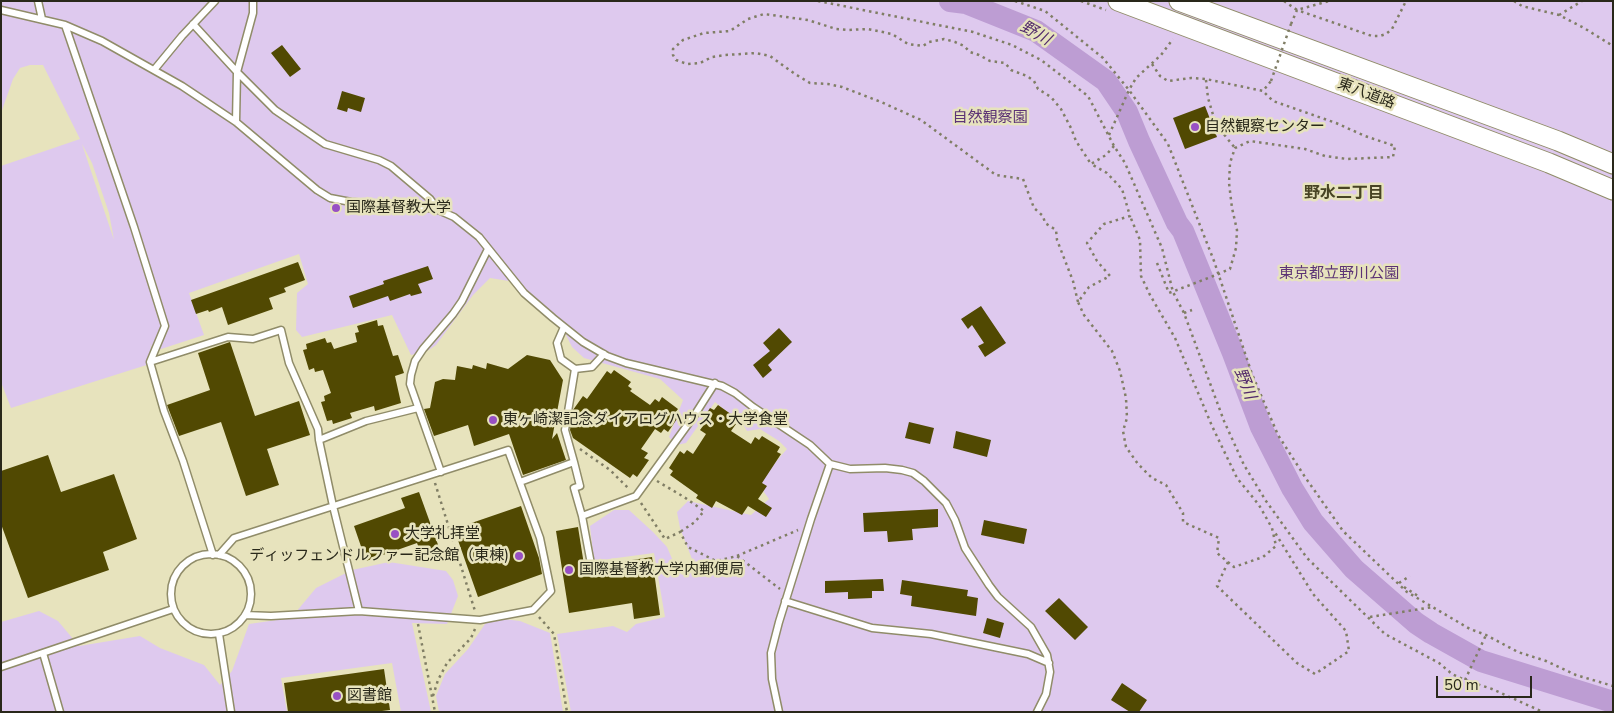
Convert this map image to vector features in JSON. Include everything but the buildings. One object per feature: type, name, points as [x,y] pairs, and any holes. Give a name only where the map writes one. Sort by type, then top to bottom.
[{"type":"main road","name":"東八道路","points":[[1118,1],[1531,156],[1613,190]]},
{"type":"main road","name":"東八道路","points":[[1179,1],[1549,137],[1613,164]]},
{"type":"lane","points":[[38,1],[42,18]]},
{"type":"lane","points":[[154,70],[215,1]]},
{"type":"lane","points":[[236,122],[237,72],[253,13],[253,1]]},
{"type":"lane","points":[[1,10],[65,24],[102,41],[154,70],[236,122],[317,190],[330,198],[342,201],[424,207],[438,210],[454,217],[479,237],[524,293],[564,327],[604,354],[626,363],[714,383],[735,392],[753,407],[810,445],[830,464],[850,468],[885,468],[913,473],[946,503],[955,520],[965,548],[998,597],[1031,627],[1047,655],[1050,672],[1046,694],[1037,712]]},
{"type":"lane","points":[[65,24],[131,218],[165,326],[150,362],[164,411],[216,555]]},
{"type":"lane","points":[[193,24],[275,110],[325,144],[379,160],[391,166],[430,199],[438,210]]},
{"type":"lane","points":[[441,472],[410,384],[415,361],[462,301],[488,249]]},
{"type":"lane","points":[[564,327],[557,342],[561,359],[575,369],[592,367],[604,354]]},
{"type":"lane","points":[[150,362],[228,337],[253,338],[281,330],[289,363],[318,429],[333,506],[359,611]]},
{"type":"lane","points":[[575,369],[566,430],[580,486],[574,488],[582,516],[591,564]]},
{"type":"lane","points":[[582,516],[636,496],[694,416],[714,383]]},
{"type":"lane","points":[[319,440],[348,427],[418,408]]},
{"type":"lane","points":[[216,555],[234,538],[508,450],[540,538],[551,591],[532,610],[479,620],[359,611],[271,616],[244,614]]},
{"type":"lane","points":[[520,482],[574,462]]},
{"type":"lane","points":[[779,712],[772,679],[771,653],[808,526],[830,464]]},
{"type":"lane","points":[[216,555],[236,563],[246,574],[251,598],[248,610],[238,624],[228,630],[219,634],[205,634],[194,631],[178,618],[173,609],[172,583],[179,570],[194,558],[216,555]]},
{"type":"lane","points":[[786,598],[872,628],[931,634],[1028,654],[1049,663]]},
{"type":"lane","points":[[1,667],[173,609]]},
{"type":"lane","points":[[219,634],[231,712]]},
{"type":"lane","points":[[43,653],[60,712]]},
{"type":"path","points":[[818,1],[973,32],[1012,45],[1041,60],[1088,96],[1125,163],[1162,248],[1173,292],[1184,313],[1224,421],[1244,465],[1266,501],[1307,558],[1385,634],[1439,663],[1452,674],[1492,689],[1543,712]]},
{"type":"path","points":[[1015,1],[1045,11],[1104,58],[1168,144],[1218,275],[1252,374],[1278,435],[1343,531],[1408,592],[1454,620],[1518,652],[1546,660],[1576,675],[1613,686]]},
{"type":"path","points":[[1284,1],[1297,10],[1372,36],[1386,34],[1392,29],[1406,1]]},
{"type":"path","points":[[1297,10],[1328,1]]},
{"type":"path","points":[[1514,1],[1522,6],[1559,15],[1613,46]]},
{"type":"path","points":[[1559,15],[1582,1]]},
{"type":"path","points":[[1263,91],[1271,81],[1297,10]]},
{"type":"path","points":[[1228,562],[1217,586],[1297,663],[1315,674],[1349,651],[1346,631],[1313,594],[1259,505],[1237,478],[1212,426],[1175,338],[1141,276],[1140,240],[1122,189],[1107,173],[1091,164],[1076,141],[1061,109],[1050,97],[1038,89],[1034,81],[1011,70],[1005,63],[990,62],[970,52],[964,46],[944,39],[929,42],[923,46],[908,44],[892,34],[868,29],[836,29],[808,20],[764,14],[748,19],[730,31],[704,34],[683,40],[673,49],[673,55],[676,60],[687,64],[700,63],[712,57],[725,55],[756,54],[770,56],[810,83],[842,87],[921,120],[996,175],[1023,179],[1034,208],[1043,216],[1045,223],[1056,230],[1074,281],[1078,302],[1084,315],[1112,351],[1120,371],[1126,398],[1127,418],[1123,431],[1126,447],[1138,464],[1152,478],[1166,485],[1183,513],[1184,522],[1219,538],[1216,552],[1228,562],[1234,567],[1263,557],[1276,546],[1272,528]]},
{"type":"path","points":[[1109,135],[1136,78],[1161,55],[1183,25]]},
{"type":"path","points":[[1152,64],[1160,76],[1168,81],[1191,78],[1206,79],[1263,91],[1273,101],[1395,146],[1393,157],[1347,158],[1325,156],[1305,149],[1250,141],[1236,148],[1230,164],[1229,183],[1237,230],[1236,248],[1230,268],[1218,275],[1169,293],[1156,263]]},
{"type":"path","points":[[1206,79],[1208,98],[1214,118],[1222,132],[1236,148]]},
{"type":"path","points":[[1091,164],[1106,155],[1114,146]]},
{"type":"path","points":[[1078,302],[1089,287],[1110,276],[1097,260],[1087,243],[1104,224],[1130,216]]},
{"type":"path","points":[[1184,313],[1192,310]]},
{"type":"path","points":[[569,443],[610,470],[636,496],[666,539],[695,522],[704,511],[684,497],[650,478]]},
{"type":"path","points":[[432,475],[479,620],[470,638],[447,663],[432,697]]},
{"type":"path","points":[[680,532],[688,547],[706,558],[716,561],[737,556],[808,526]]},
{"type":"path","points":[[737,556],[786,598]]},
{"type":"path","points":[[1398,583],[1410,576]]},
{"type":"path","points":[[1369,618],[1433,607],[1398,583]]},
{"type":"path","points":[[532,610],[554,634],[568,712]]},
{"type":"path","points":[[417,615],[435,712]]},
{"type":"path","points":[[1465,680],[1486,635]]},
{"type":"green space","points":[[1,1],[1613,1],[1613,712],[571,712],[557,634],[613,626],[627,632],[636,624],[665,617],[654,553],[594,561],[590,526],[614,510],[629,510],[667,547],[676,568],[682,575],[692,570],[692,559],[680,528],[677,512],[688,501],[751,515],[769,499],[761,488],[761,479],[787,449],[779,441],[760,429],[747,431],[743,424],[715,402],[686,443],[677,445],[669,437],[683,400],[660,379],[584,358],[572,347],[559,321],[509,281],[490,278],[473,295],[436,345],[429,350],[411,355],[392,315],[302,337],[296,330],[297,293],[308,284],[299,254],[189,293],[204,335],[155,351],[150,344],[156,362],[11,408],[1,382],[1,166],[80,139],[43,65],[30,65],[20,68],[13,79],[1,113]],"holes":[[[82,144],[92,163],[109,213],[114,240]]]},
{"type":"green space","points":[[389,562],[446,571],[453,580],[458,596],[447,624],[412,623],[431,712],[401,712],[392,663],[281,678],[287,712],[1,712],[1,622],[39,611],[58,621],[79,646],[140,636],[160,648],[204,665],[220,685],[232,671],[249,624],[291,618],[316,588],[352,570]]},
{"type":"green space","points":[[495,618],[520,621],[550,633],[563,712],[439,712],[436,696],[445,674],[468,649],[485,624]]},
{"type":"waterway","name":"野川","points":[[950,1],[966,3],[1036,31],[1106,81],[1127,112],[1177,223],[1183,231],[1261,427],[1292,488],[1313,522],[1354,569],[1416,623],[1481,661],[1613,702]]},
{"type":"place","name":"自然観察センター","points":[[1195,127]]},
{"type":"place","name":"国際基督教大学","points":[[336,208]]},
{"type":"place","name":"東ヶ崎潔記念ダイアログハウス・大学食堂","points":[[493,420]]},
{"type":"place","name":"大学礼拝堂","points":[[395,534]]},
{"type":"place","name":"ディッフェンドルファー記念館（東棟)","points":[[519,556]]},
{"type":"place","name":"国際基督教大学内郵便局","points":[[569,570]]},
{"type":"place","name":"図書館","points":[[337,696]]},
{"type":"district","name":"野水二丁目","points":[[1344,194]]},
{"type":"park label","name":"自然観察園","points":[[990,118]]},
{"type":"park label","name":"東京都立野川公園","points":[[1339,274]]}]
